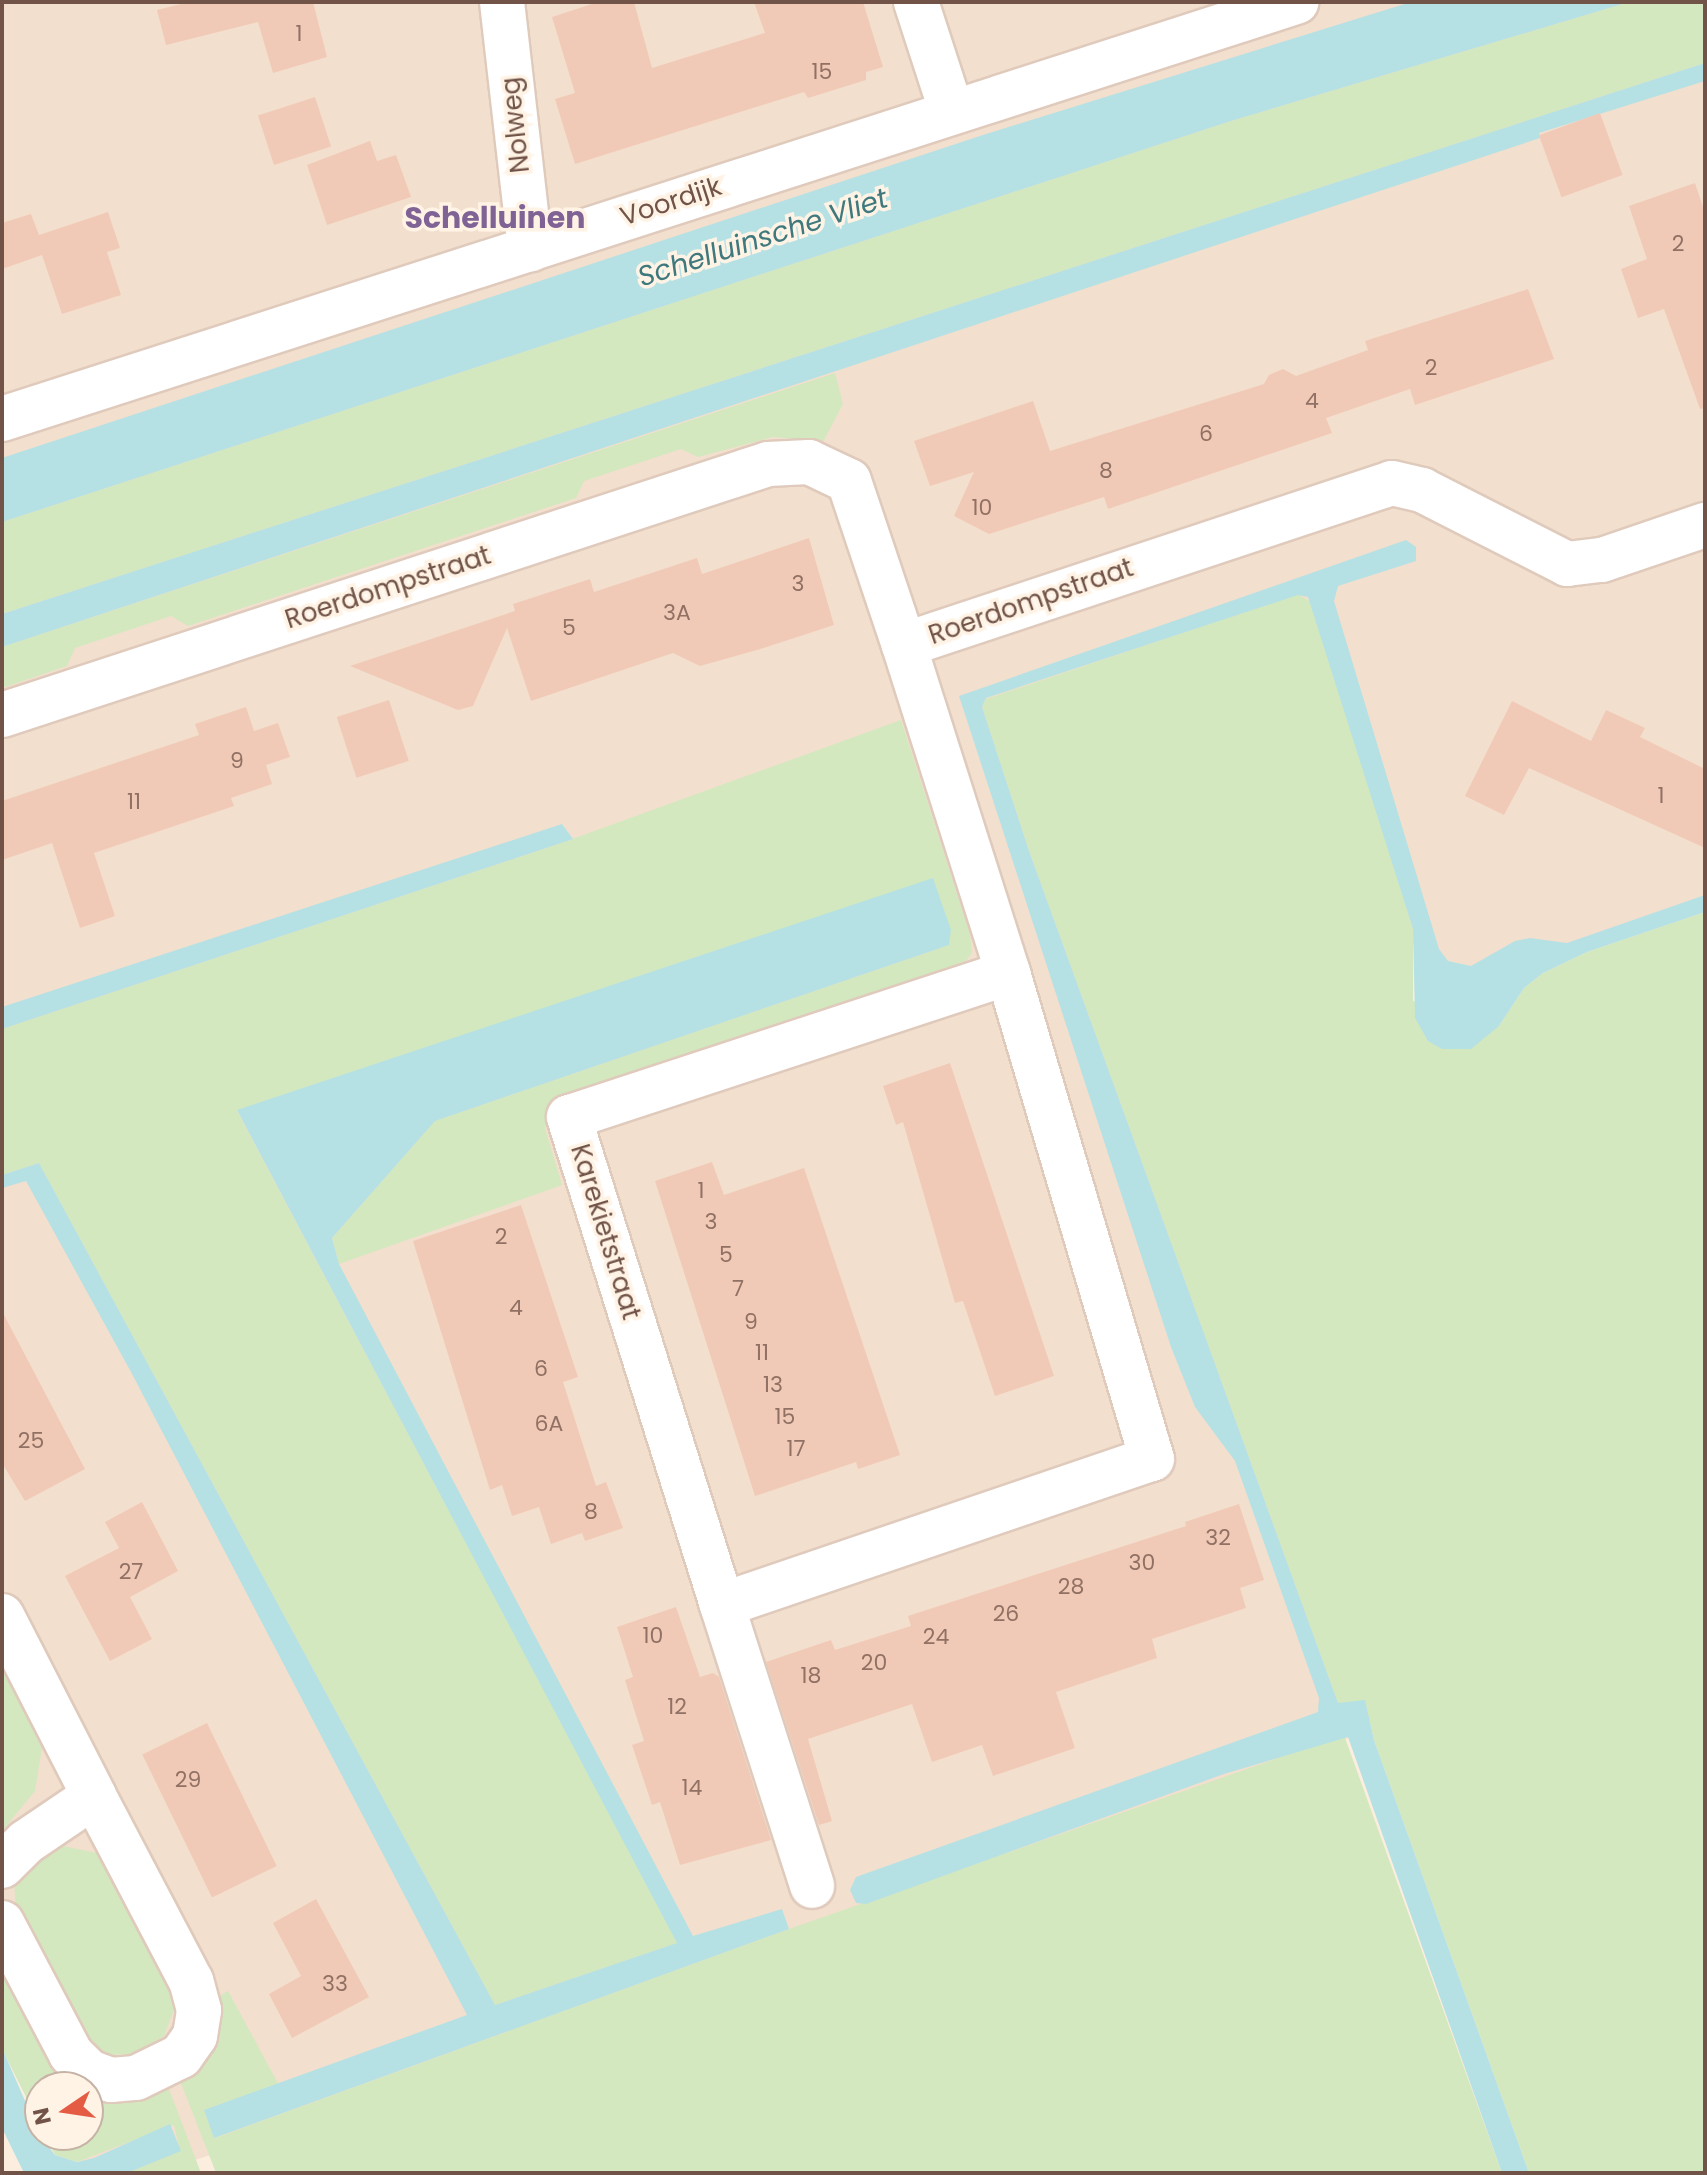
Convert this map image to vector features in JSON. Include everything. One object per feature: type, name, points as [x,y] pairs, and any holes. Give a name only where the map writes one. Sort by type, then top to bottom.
[{"type":"street","name":"Nolweg","points":[[502,2],[530,249]]},
{"type":"street","points":[[916,2],[951,110]]},
{"type":"street","name":"Voordijk","points":[[2,419],[951,110],[1296,2]]},
{"type":"street","name":"Roerdompstraat","points":[[2,715],[768,464],[809,462],[849,481],[904,645],[1392,483],[1422,490],[1567,564],[1602,560],[1705,525]]},
{"type":"street","points":[[722,1605],[1152,1459],[1008,973],[904,645]]},
{"type":"street","name":"Karekietstraat","points":[[812,1886],[569,1117],[1008,973]]},
{"type":"street","points":[[2,1616],[191,1981],[199,2010],[195,2036],[181,2056],[136,2078],[111,2080],[89,2072],[71,2054],[2,1923]]},
{"type":"street","points":[[2,1866],[26,1842],[94,1796]]},
{"type":"shaded area","points":[[2,2],[1705,2],[1705,909],[1431,1001],[1309,611],[1370,1730],[401,2094],[154,2173],[77,2173],[83,2151],[104,2151],[104,2071],[30,2071],[2,2023]]},
{"type":"green space","points":[[1629,2],[1705,2],[1705,63],[2,614],[2,522],[1231,121]]},
{"type":"green space","points":[[835,373],[843,404],[823,442],[773,437],[698,457],[681,449],[584,481],[576,498],[188,626],[171,616],[75,648],[67,666],[2,688],[2,647]]},
{"type":"green space","points":[[1298,594],[1314,604],[1413,929],[1413,1001],[1499,1026],[1524,988],[1543,973],[1587,952],[1705,912],[1705,2173],[1529,2173],[1374,1740],[1365,1701],[1338,1703],[1029,851],[982,707],[986,699]]},
{"type":"green space","points":[[901,720],[970,934],[972,953],[966,961],[551,1111],[545,1128],[562,1185],[339,1264],[332,1238],[435,1121],[949,945],[237,1111],[678,1943],[495,2005],[39,1163],[2,1175],[2,1029],[564,842]]},
{"type":"green space","points":[[2,1664],[42,1748],[35,1791],[2,1831]]},
{"type":"green space","points":[[1344,1735],[1502,2173],[216,2173],[179,2078],[216,1998],[228,1991],[279,2085],[204,2110],[215,2138],[789,1929]]},
{"type":"green space","points":[[58,1845],[97,1853],[165,1979],[175,2007],[164,2036],[135,2054],[106,2055],[76,2033],[16,1910],[14,1883],[27,1861]]},
{"type":"green space","points":[[2,1962],[67,2071],[24,2071],[24,2093],[2,2049]]},
{"type":"green space","points":[[167,2084],[201,2173],[127,2173],[180,2151],[174,2125],[77,2162],[55,2155],[53,2151],[104,2151],[104,2097],[127,2100]]},
{"type":"water","name":"Schelluinsche Vliet","points":[[1411,2],[1629,2],[1231,121],[2,522],[2,458],[983,135]]},
{"type":"water","points":[[1705,63],[1705,81],[1539,133],[1540,138],[2,647],[2,614]]},
{"type":"water","points":[[1406,540],[1416,547],[1416,561],[1338,586],[1334,601],[1439,949],[1448,961],[1471,966],[1515,941],[1530,938],[1567,943],[1705,895],[1705,912],[1587,952],[1543,973],[1524,988],[1499,1026],[1471,1049],[1442,1049],[1428,1041],[1415,1018],[1413,929],[1308,597],[1298,595],[986,698],[982,707],[1029,851],[1338,1703],[1365,1700],[1374,1740],[1529,2173],[1502,2173],[1348,1737],[1224,1774],[866,1904],[856,1903],[850,1890],[856,1877],[1318,1712],[1319,1698],[1235,1461],[1195,1407],[1171,1347],[959,696]]},
{"type":"water","points":[[562,824],[573,839],[2,1029],[2,1007]]},
{"type":"water","points":[[933,878],[951,930],[949,945],[435,1121],[332,1238],[339,1264],[693,1936],[782,1909],[789,1929],[214,2138],[204,2110],[467,2015],[131,1372],[26,1181],[2,1188],[2,1175],[39,1163],[495,2005],[677,1943],[237,1110]]},
{"type":"water","points":[[2,2048],[24,2098],[24,2151],[52,2151],[55,2155],[77,2162],[94,2158],[170,2124],[181,2151],[127,2173],[24,2173],[2,2128]]},
{"type":"building","points":[[189,2],[313,2],[327,57],[273,73],[258,22],[166,45],[157,10]]},
{"type":"building","points":[[598,2],[634,2],[652,68],[765,33],[754,2],[863,2],[883,67],[866,72],[866,80],[808,98],[804,92],[575,164],[555,99],[575,93],[552,17]]},
{"type":"building","points":[[315,97],[331,146],[274,165],[258,116]]},
{"type":"building","points":[[1600,113],[1623,175],[1561,197],[1539,135]]},
{"type":"building","points":[[370,141],[377,161],[396,155],[411,197],[327,225],[307,165]]},
{"type":"building","points":[[1695,183],[1705,213],[1705,408],[1700,409],[1664,309],[1638,318],[1621,269],[1647,259],[1629,206]]},
{"type":"building","points":[[108,212],[120,248],[107,252],[121,295],[62,314],[42,255],[2,269],[2,223],[31,214],[39,235]]},
{"type":"building","points":[[1528,289],[1554,359],[1415,405],[1410,389],[1326,418],[1332,433],[1108,509],[1104,497],[989,534],[954,516],[974,472],[930,486],[914,441],[1033,401],[1050,451],[1264,384],[1269,375],[1283,369],[1296,376],[1368,350],[1365,341]]},
{"type":"building","points":[[809,538],[834,625],[700,666],[673,653],[531,701],[507,628],[473,706],[458,710],[350,666],[515,611],[513,604],[590,579],[594,592],[697,558],[702,574]]},
{"type":"building","points":[[389,700],[409,761],[356,778],[337,717]]},
{"type":"building","points":[[1512,701],[1591,741],[1606,710],[1645,728],[1640,737],[1705,769],[1705,848],[1529,768],[1504,815],[1465,796]]},
{"type":"building","points":[[246,707],[254,731],[278,723],[290,757],[266,765],[272,784],[231,798],[234,806],[94,853],[115,916],[80,928],[52,843],[2,860],[2,801],[199,735],[195,724]]},
{"type":"building","points":[[950,1063],[1054,1376],[995,1396],[963,1301],[955,1303],[903,1122],[896,1125],[883,1086]]},
{"type":"building","points":[[712,1162],[724,1195],[804,1168],[900,1455],[858,1469],[856,1462],[755,1496],[655,1181]]},
{"type":"building","points":[[521,1205],[578,1377],[563,1382],[596,1486],[606,1482],[623,1528],[585,1541],[582,1533],[551,1544],[539,1507],[512,1516],[502,1485],[490,1490],[413,1241]]},
{"type":"building","points":[[2,1311],[85,1469],[25,1501],[2,1463]]},
{"type":"building","points":[[142,1502],[178,1571],[130,1597],[152,1639],[110,1661],[65,1576],[119,1548],[105,1522]]},
{"type":"building","points":[[1239,1504],[1264,1580],[1240,1588],[1246,1608],[1152,1639],[1157,1658],[1056,1692],[1075,1748],[993,1776],[982,1745],[932,1762],[912,1704],[808,1739],[832,1821],[819,1825],[766,1662],[831,1640],[835,1650],[911,1626],[908,1616],[1186,1526],[1185,1522]]},
{"type":"building","points":[[676,1607],[700,1677],[713,1673],[719,1677],[771,1840],[680,1865],[660,1802],[652,1805],[632,1745],[644,1741],[625,1680],[633,1677],[617,1627]]},
{"type":"building","points":[[207,1723],[277,1866],[212,1897],[142,1755]]},
{"type":"building","points":[[316,1899],[369,1997],[292,2038],[269,1994],[301,1976],[273,1923]]},
{"type":"district","name":"Schelluinen","points":[[495,218]]}]
